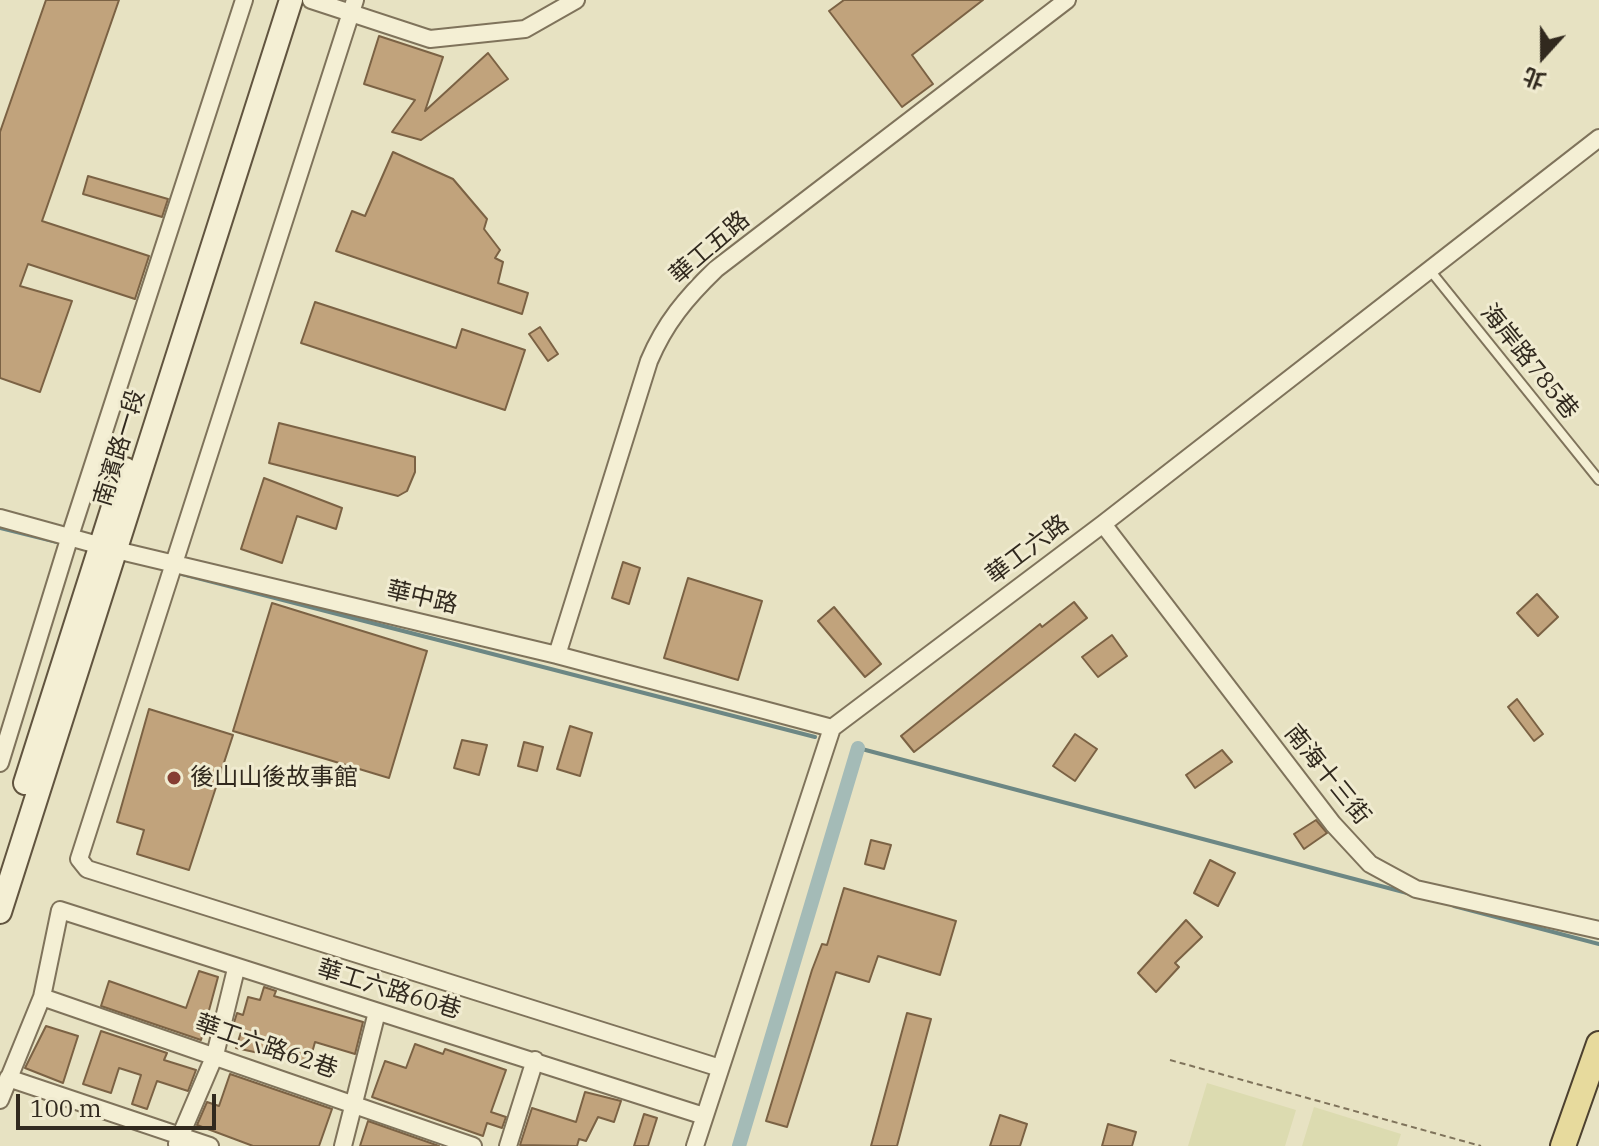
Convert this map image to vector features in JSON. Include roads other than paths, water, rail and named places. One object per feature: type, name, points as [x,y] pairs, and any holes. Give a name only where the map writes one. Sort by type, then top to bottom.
[{"type":"main road","name":"南濱路一段","points":[[0,912],[277,0]]},
{"type":"main road","name":"南濱路一段","points":[[0,863],[109,548],[291,0]]},
{"type":"main road","points":[[1563,1146],[1599,1044]]},
{"type":"street","points":[[0,763],[70,536],[244,0]]},
{"type":"street","points":[[311,0],[353,6],[430,39],[476,37],[525,29],[576,0]]},
{"type":"street","name":"華工五路","points":[[557,655],[649,361],[663,330],[684,300],[716,269],[1067,0]]},
{"type":"street","points":[[353,6],[79,859],[87,869],[720,1068]]},
{"type":"street","name":"華工六路","points":[[832,728],[1103,524],[1599,138]]},
{"type":"street","name":"華中路","points":[[0,518],[109,548],[557,655],[832,728]]},
{"type":"street","name":"南海十三街","points":[[1103,524],[1333,824],[1370,864],[1416,889],[1599,930]]},
{"type":"street","points":[[695,1146],[832,728]]},
{"type":"street","name":"華工六路60巷","points":[[42,997],[60,910],[236,969],[535,1060],[704,1116]]},
{"type":"street","points":[[178,1141],[215,1055],[236,969]]},
{"type":"street","points":[[0,1100],[42,997]]},
{"type":"street","name":"華工六路62巷","points":[[42,997],[473,1146]]},
{"type":"street","points":[[343,1146],[377,1012]]},
{"type":"street","points":[[508,1146],[535,1060]]},
{"type":"street","points":[[8,1078],[178,1141],[210,1146]]},
{"type":"lane","name":"海岸路785巷","points":[[1428,269],[1599,480]]},
{"type":"waterway","points":[[0,528],[65,544]]},
{"type":"waterway","points":[[174,572],[815,737]]},
{"type":"waterway","points":[[858,748],[1411,894]]},
{"type":"waterway","points":[[739,1146],[858,748]]},
{"type":"waterway","points":[[1454,906],[1599,944]]},
{"type":"place","name":"後山山後故事館","points":[[174,778]]}]
